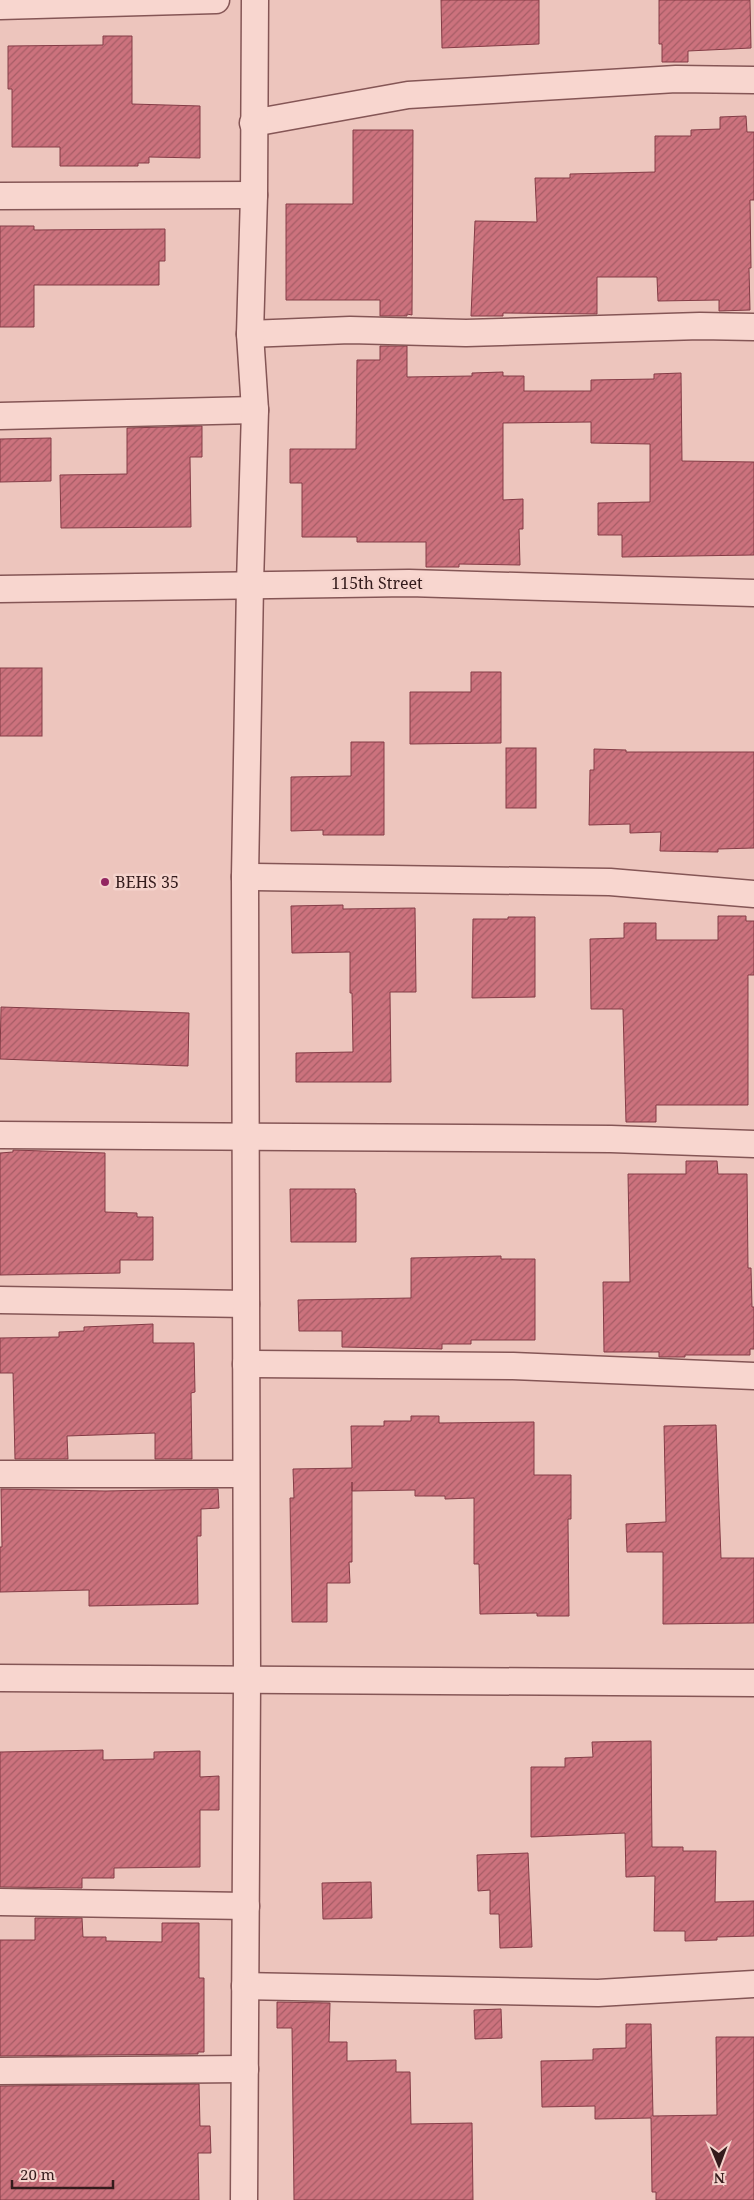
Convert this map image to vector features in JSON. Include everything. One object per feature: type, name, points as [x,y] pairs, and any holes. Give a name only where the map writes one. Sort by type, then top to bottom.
[{"type":"street","points":[[0,6],[216,0]]},
{"type":"street","points":[[244,2200],[247,1681],[245,877],[255,410],[250,334],[254,195],[254,0]]},
{"type":"street","points":[[253,123],[408,95],[676,79],[754,80]]},
{"type":"street","points":[[0,196],[254,195]]},
{"type":"street","points":[[250,334],[350,330],[466,333],[700,326],[754,327]]},
{"type":"street","points":[[0,416],[255,410]]},
{"type":"street","name":"115th Street","points":[[0,589],[409,583],[754,593]]},
{"type":"street","points":[[245,877],[610,882],[754,894]]},
{"type":"street","points":[[0,1135],[611,1139],[754,1144]]},
{"type":"street","points":[[0,1300],[246,1304]]},
{"type":"street","points":[[246,1364],[513,1366],[754,1376]]},
{"type":"street","points":[[0,1474],[246,1474]]},
{"type":"street","points":[[0,1678],[754,1683]]},
{"type":"street","points":[[0,1902],[246,1906]]},
{"type":"street","points":[[245,1986],[598,1993],[754,1984]]},
{"type":"street","points":[[0,2071],[245,2069]]},
{"type":"building","points":[[441,0],[539,0],[539,44],[442,48]]},
{"type":"building","points":[[659,0],[750,0],[751,48],[688,51],[688,62],[662,62],[662,44],[659,44]]},
{"type":"building","points":[[103,36],[132,36],[132,104],[200,106],[200,158],[149,157],[149,163],[138,163],[138,166],[60,166],[60,147],[12,147],[12,89],[8,89],[8,46],[103,45]]},
{"type":"building","points":[[746,116],[747,132],[754,132],[754,200],[750,200],[750,310],[719,311],[719,300],[658,301],[657,277],[597,277],[597,314],[503,313],[503,316],[471,316],[475,221],[537,222],[535,178],[570,178],[570,174],[655,172],[655,136],[691,136],[691,130],[720,129],[720,117]]},
{"type":"building","points":[[353,130],[413,130],[412,315],[380,316],[380,300],[286,300],[286,204],[353,204]]},
{"type":"building","points":[[0,226],[34,226],[34,230],[165,229],[165,261],[159,261],[159,285],[34,285],[34,327],[0,327]]},
{"type":"building","points":[[380,346],[407,346],[407,377],[472,376],[472,373],[503,372],[503,376],[524,376],[524,391],[591,391],[591,380],[654,379],[654,374],[681,373],[682,461],[754,462],[754,555],[622,557],[622,535],[598,535],[598,503],[650,502],[650,444],[591,443],[591,422],[503,423],[503,500],[523,499],[523,529],[519,529],[520,565],[459,564],[459,567],[426,567],[426,542],[357,542],[357,537],[302,537],[302,483],[290,483],[290,449],[356,449],[357,360],[380,360]]},
{"type":"building","points":[[202,426],[202,457],[190,457],[191,527],[61,528],[60,475],[127,474],[127,428]]},
{"type":"building","points":[[51,438],[51,481],[0,482],[0,439]]},
{"type":"building","points":[[0,668],[42,668],[42,736],[0,736]]},
{"type":"building","points":[[471,672],[501,672],[501,743],[410,744],[410,692],[471,692]]},
{"type":"building","points":[[351,742],[384,742],[384,835],[323,835],[323,830],[291,831],[291,777],[351,776]]},
{"type":"building","points":[[506,748],[536,748],[536,808],[506,808]]},
{"type":"building","points":[[594,749],[626,750],[626,752],[754,752],[754,848],[718,849],[718,852],[660,851],[661,832],[630,833],[630,824],[589,825],[590,770],[594,770]]},
{"type":"building","points":[[343,905],[343,909],[415,908],[416,992],[390,992],[391,1082],[296,1082],[296,1053],[353,1052],[352,993],[350,993],[350,952],[292,953],[291,906]]},
{"type":"building","points":[[718,916],[746,916],[746,921],[754,921],[754,975],[748,975],[748,1105],[656,1105],[656,1122],[626,1122],[623,1009],[591,1009],[590,939],[624,938],[624,923],[656,923],[656,940],[718,940]]},
{"type":"building","points":[[508,917],[535,917],[535,997],[472,998],[473,919],[508,919]]},
{"type":"building","points":[[1,1007],[189,1013],[188,1066],[0,1059]]},
{"type":"building","points":[[13,1150],[105,1153],[105,1212],[137,1213],[137,1217],[153,1217],[153,1260],[120,1260],[120,1273],[0,1275],[0,1153],[13,1152]]},
{"type":"building","points":[[686,1161],[717,1161],[718,1174],[747,1174],[748,1268],[751,1268],[752,1307],[754,1307],[754,1349],[750,1349],[750,1355],[685,1355],[685,1357],[659,1357],[659,1352],[604,1352],[603,1282],[630,1282],[628,1174],[686,1174]]},
{"type":"building","points":[[290,1189],[355,1189],[356,1242],[291,1242]]},
{"type":"building","points":[[501,1256],[501,1259],[535,1259],[535,1340],[471,1340],[471,1344],[442,1344],[442,1349],[342,1347],[342,1331],[299,1331],[298,1300],[411,1298],[411,1258]]},
{"type":"building","points":[[153,1324],[153,1343],[194,1343],[195,1392],[191,1393],[192,1459],[155,1459],[155,1433],[67,1436],[68,1459],[15,1459],[13,1373],[0,1373],[0,1338],[59,1337],[59,1332],[84,1331],[84,1327]]},
{"type":"building","points":[[411,1416],[439,1416],[439,1423],[534,1422],[534,1475],[571,1475],[571,1519],[568,1519],[569,1616],[537,1616],[537,1613],[480,1614],[479,1564],[474,1564],[474,1498],[445,1499],[445,1496],[415,1496],[415,1490],[352,1491],[352,1562],[349,1562],[350,1583],[327,1583],[327,1622],[292,1622],[290,1498],[294,1498],[293,1469],[352,1468],[351,1426],[384,1426],[384,1421],[411,1421]]},
{"type":"building","points":[[716,1425],[721,1558],[754,1558],[754,1623],[663,1624],[663,1552],[627,1552],[626,1524],[666,1522],[664,1426]]},
{"type":"building","points":[[1,1489],[105,1491],[218,1489],[219,1508],[201,1509],[201,1536],[197,1536],[198,1604],[89,1606],[89,1590],[0,1592],[0,1547],[2,1547]]},
{"type":"building","points":[[651,1741],[652,1847],[683,1847],[683,1851],[716,1851],[715,1902],[754,1901],[754,1936],[717,1937],[717,1940],[685,1941],[685,1931],[654,1931],[655,1876],[626,1877],[625,1833],[531,1837],[531,1767],[565,1767],[565,1758],[593,1757],[592,1742]]},
{"type":"building","points":[[103,1750],[103,1760],[154,1759],[154,1752],[200,1751],[200,1777],[219,1776],[219,1810],[200,1810],[200,1867],[114,1868],[114,1878],[82,1878],[82,1888],[0,1887],[0,1752]]},
{"type":"building","points":[[528,1853],[532,1947],[500,1948],[499,1914],[490,1914],[490,1890],[478,1891],[477,1855]]},
{"type":"building","points":[[371,1882],[372,1918],[323,1919],[322,1883]]},
{"type":"building","points":[[35,1918],[82,1918],[83,1937],[106,1937],[106,1941],[162,1942],[162,1923],[199,1923],[199,1978],[204,1978],[204,2052],[198,2052],[198,2054],[0,2056],[0,1940],[35,1940]]},
{"type":"building","points":[[277,2002],[330,2003],[329,2042],[347,2042],[347,2061],[396,2060],[396,2072],[410,2072],[411,2124],[472,2123],[473,2200],[294,2200],[292,2028],[277,2028]]},
{"type":"building","points":[[501,2009],[502,2038],[475,2039],[474,2010]]},
{"type":"building","points":[[626,2024],[651,2024],[653,2116],[717,2115],[716,2037],[754,2037],[754,2200],[656,2200],[656,2192],[652,2192],[651,2118],[595,2119],[595,2106],[542,2107],[541,2061],[593,2060],[593,2049],[626,2048]]},
{"type":"building","points":[[199,2084],[200,2126],[210,2126],[211,2153],[198,2153],[199,2200],[0,2200],[0,2086]]},
{"type":"place","name":"BEHS 35","points":[[105,882]]}]
